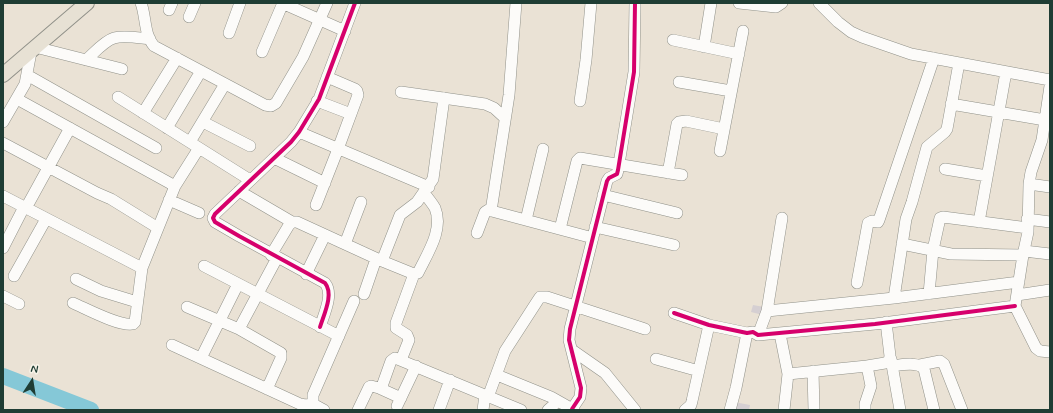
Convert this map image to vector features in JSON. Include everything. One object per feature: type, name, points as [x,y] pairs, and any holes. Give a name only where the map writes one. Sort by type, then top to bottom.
[{"type":"main road","points":[[3,76],[87,3]]},
{"type":"street","points":[[141,3],[150,39],[154,46],[265,105],[271,106],[276,103],[303,57],[327,3]]},
{"type":"street","points":[[189,17],[195,3]]},
{"type":"street","points":[[229,33],[240,3]]},
{"type":"street","points":[[262,52],[283,3],[345,31]]},
{"type":"street","points":[[320,327],[329,291],[324,283],[239,236],[214,220],[215,214],[291,142],[299,132],[317,101],[355,3]]},
{"type":"street","points":[[491,211],[509,95],[516,3]]},
{"type":"street","points":[[580,101],[586,60],[591,3]]},
{"type":"street","points":[[497,375],[546,395],[573,410],[580,397],[581,388],[569,334],[607,181],[611,176],[617,174],[619,164],[634,72],[635,3]]},
{"type":"street","points":[[704,47],[711,3]]},
{"type":"street","points":[[740,3],[771,7],[776,7],[782,3]]},
{"type":"street","points":[[819,3],[838,22],[851,32],[911,54],[1050,80]]},
{"type":"street","points":[[720,151],[743,31]]},
{"type":"street","points":[[86,60],[107,41],[113,38],[150,39]]},
{"type":"street","points":[[673,40],[739,54]]},
{"type":"street","points":[[3,122],[25,84],[33,50],[86,60],[122,69]]},
{"type":"street","points":[[143,112],[177,58]]},
{"type":"street","points":[[857,283],[868,223],[872,221],[878,222],[879,220],[934,58]]},
{"type":"street","points":[[894,298],[906,219],[927,147],[947,129],[959,63]]},
{"type":"street","points":[[167,128],[201,71]]},
{"type":"street","points":[[979,222],[1006,72]]},
{"type":"street","points":[[27,75],[156,148]]},
{"type":"street","points":[[316,205],[358,94],[357,91],[327,77]]},
{"type":"street","points":[[679,82],[731,92]]},
{"type":"street","points":[[73,303],[109,319],[133,324],[138,302],[142,268],[174,186],[195,145],[203,122],[225,84]]},
{"type":"street","points":[[1050,86],[1042,140],[1031,172],[1029,184],[1027,223],[1016,300],[1036,348],[1040,351],[1050,352]]},
{"type":"street","points":[[401,92],[485,104],[494,108],[505,118]]},
{"type":"street","points":[[118,97],[250,180]]},
{"type":"street","points":[[364,294],[400,215],[415,205],[433,179],[444,98]]},
{"type":"street","points":[[17,99],[174,186]]},
{"type":"street","points":[[317,101],[351,114]]},
{"type":"street","points":[[952,104],[1045,120]]},
{"type":"street","points":[[668,173],[677,124],[679,122],[686,121],[724,129]]},
{"type":"street","points":[[203,122],[250,146]]},
{"type":"street","points":[[3,248],[70,128]]},
{"type":"street","points":[[299,132],[426,190],[434,207],[437,230],[418,272],[414,274],[396,326],[396,328],[407,335],[409,340],[401,360]]},
{"type":"street","points":[[3,143],[48,168],[111,199],[158,228]]},
{"type":"street","points":[[526,220],[543,149]]},
{"type":"street","points":[[274,158],[325,183]]},
{"type":"street","points":[[560,229],[578,160],[582,158],[682,175]]},
{"type":"street","points":[[945,168],[987,176]]},
{"type":"street","points":[[1029,184],[1050,187]]},
{"type":"street","points":[[239,191],[292,222],[297,222],[379,260],[414,274]]},
{"type":"street","points":[[603,195],[677,213]]},
{"type":"street","points":[[3,196],[142,268]]},
{"type":"street","points":[[169,200],[200,213]]},
{"type":"street","points":[[345,244],[361,202]]},
{"type":"street","points":[[477,233],[485,212],[488,210],[592,238]]},
{"type":"street","points":[[929,294],[933,250],[940,218],[943,217],[979,222],[1050,222]]},
{"type":"street","points":[[730,410],[753,334],[767,311],[782,218]]},
{"type":"street","points":[[14,276],[46,219]]},
{"type":"street","points":[[239,329],[258,294],[274,256],[289,225],[292,222]]},
{"type":"street","points":[[595,227],[674,245]]},
{"type":"street","points":[[306,274],[326,235]]},
{"type":"street","points":[[902,244],[951,254],[1050,254]]},
{"type":"street","points":[[204,266],[339,336]]},
{"type":"street","points":[[76,279],[101,291],[138,302]]},
{"type":"street","points":[[767,311],[929,294],[1019,282]]},
{"type":"street","points":[[201,358],[238,284]]},
{"type":"street","points":[[674,313],[709,325],[753,334],[780,334],[886,322],[1016,300],[1050,290]]},
{"type":"street","points":[[3,296],[20,304]]},
{"type":"street","points":[[483,410],[486,396],[497,375],[505,351],[538,300],[543,297],[645,329]]},
{"type":"street","points":[[307,406],[354,301]]},
{"type":"street","points":[[187,307],[239,329],[281,353],[281,358],[267,389]]},
{"type":"street","points":[[886,322],[891,362],[900,410]]},
{"type":"street","points":[[687,409],[692,401],[709,325]]},
{"type":"street","points":[[780,334],[788,374],[784,410]]},
{"type":"street","points":[[172,345],[300,404],[324,410]]},
{"type":"street","points":[[572,350],[605,373],[635,410]]},
{"type":"street","points":[[381,389],[392,361],[396,358],[521,410]]},
{"type":"street","points":[[656,359],[699,370]]},
{"type":"street","points":[[788,374],[868,366],[889,361],[920,365],[940,361],[944,364],[962,410]]},
{"type":"street","points":[[920,365],[924,369],[934,410]]},
{"type":"street","points":[[358,410],[369,387],[374,386],[381,389],[399,402],[416,366]]},
{"type":"street","points":[[865,410],[865,404],[871,386],[868,366]]},
{"type":"street","points":[[813,372],[814,410]]},
{"type":"street","points":[[439,410],[450,380]]},
{"type":"street","points":[[548,410],[558,401]]},
{"type":"building","points":[[753,305],[764,307],[763,315],[751,312]]},
{"type":"building","points":[[734,402],[750,405],[749,410],[732,410]]},
{"type":"waterway","points":[[3,376],[91,410]]},
{"type":"cycle path","points":[[320,327],[326,310],[329,293],[325,283],[239,236],[215,222],[213,218],[215,214],[291,142],[299,132],[319,99],[355,3]]},
{"type":"cycle path","points":[[572,409],[580,397],[581,388],[569,340],[570,329],[607,181],[609,178],[617,174],[618,170],[634,72],[635,3]]},
{"type":"cycle path","points":[[674,313],[709,325],[747,333],[753,332],[758,335],[875,324],[1015,306]]}]
